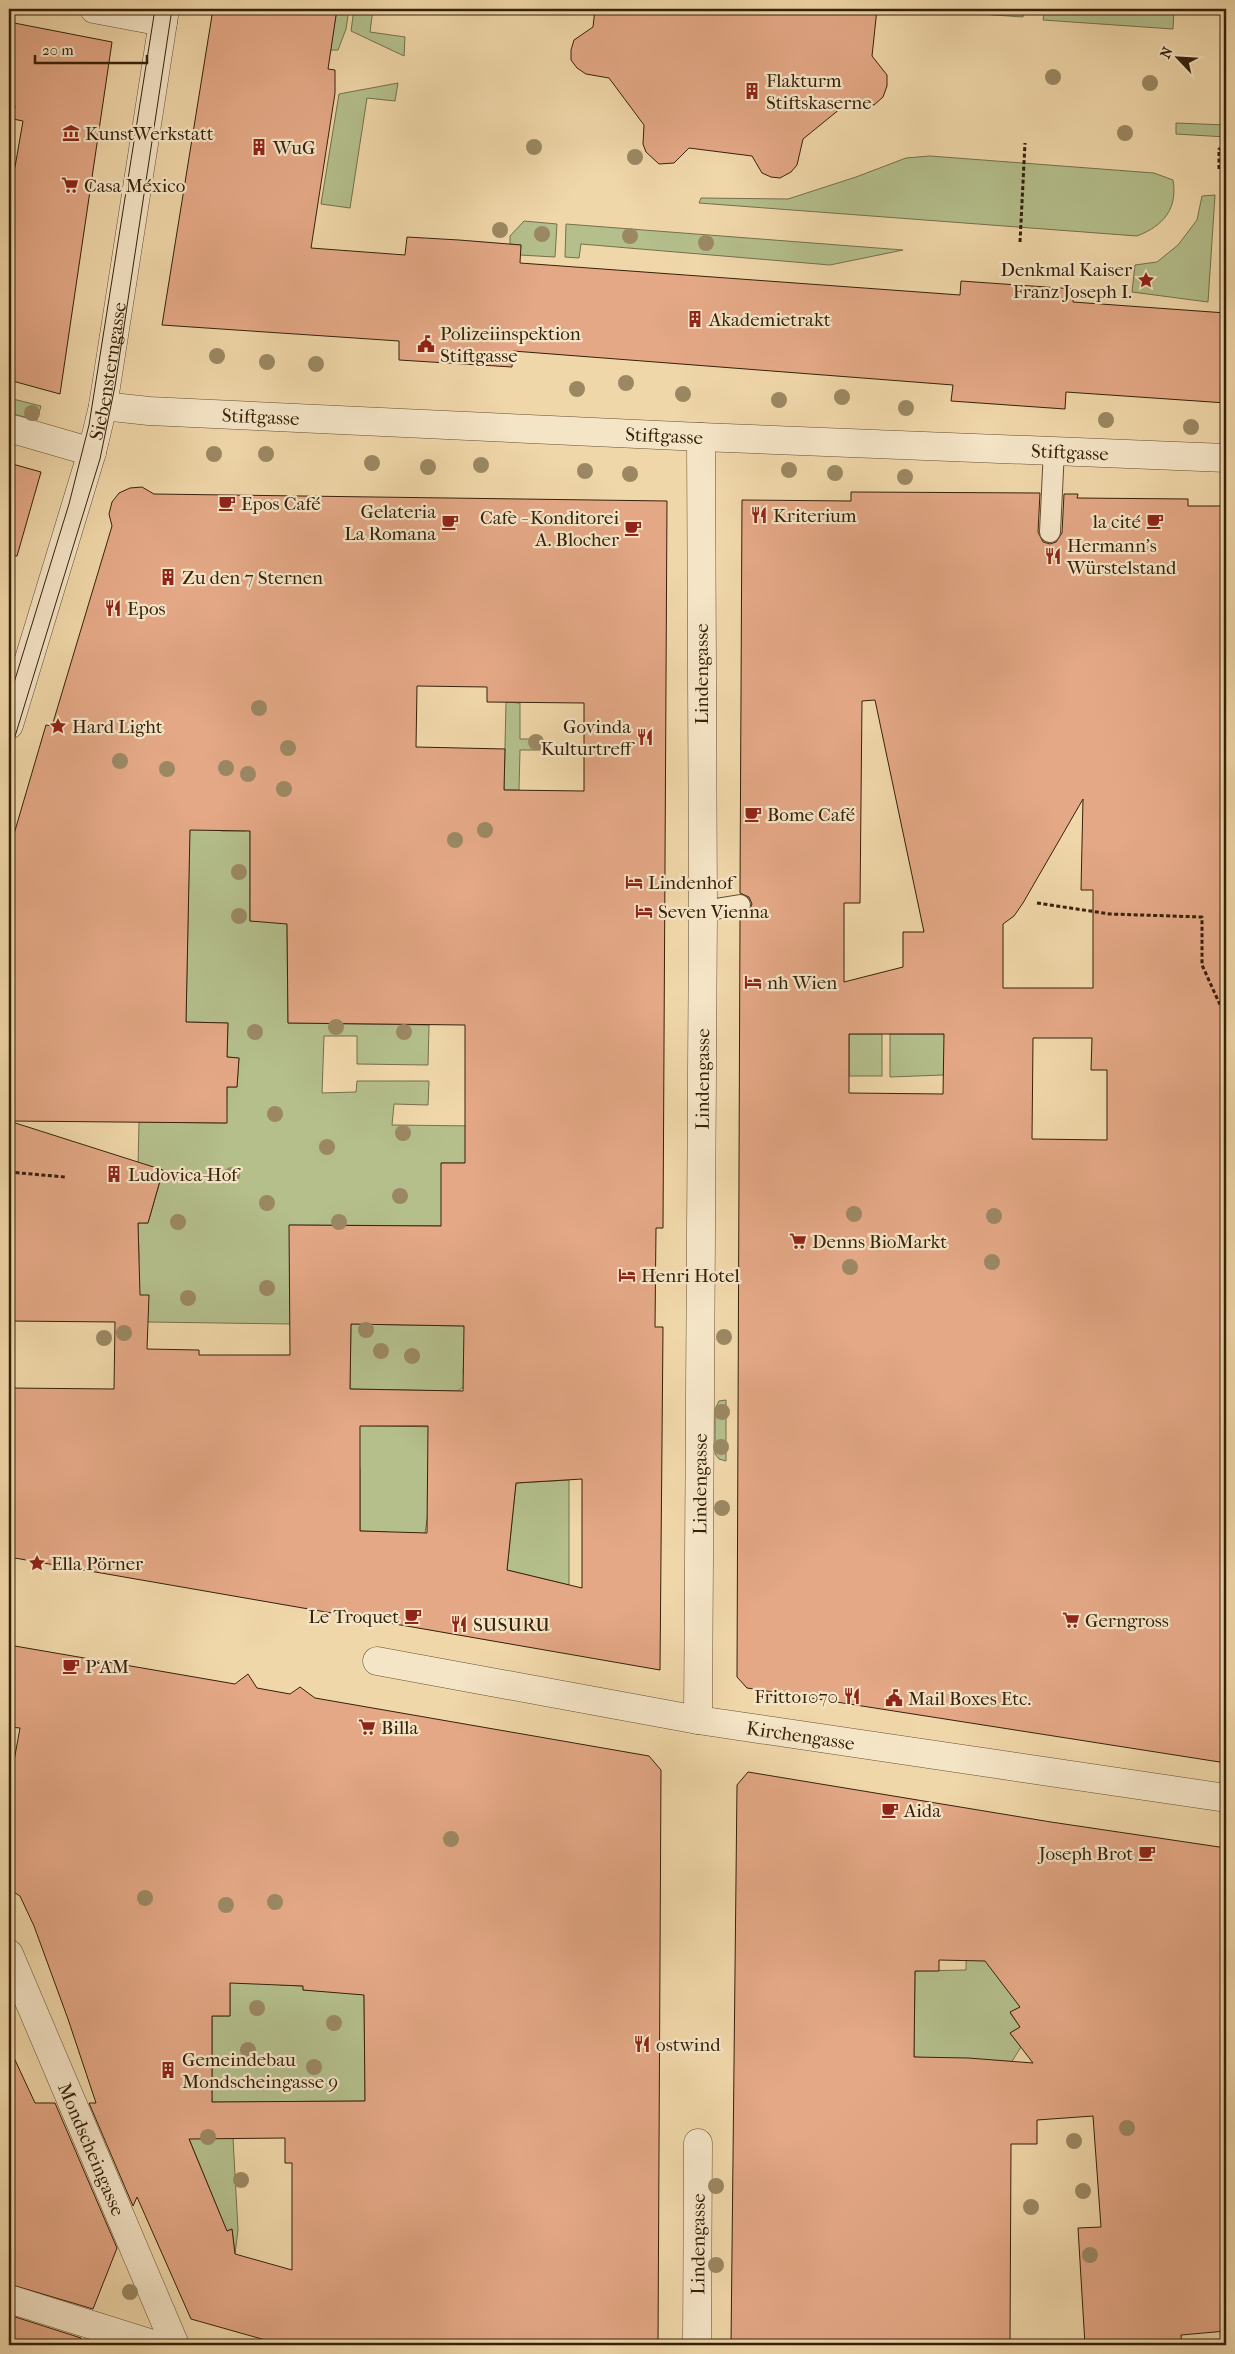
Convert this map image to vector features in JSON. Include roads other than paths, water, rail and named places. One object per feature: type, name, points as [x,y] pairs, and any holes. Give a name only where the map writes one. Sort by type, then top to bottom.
[{"type":"street","points":[[94,9],[164,15]]},
{"type":"street","name":"Siebensterngasse","points":[[9,725],[92,452],[103,406],[164,15]]},
{"type":"street","name":"Stiftgasse","points":[[103,406],[149,411],[701,437],[1226,458]]},
{"type":"street","points":[[9,428],[92,452]]},
{"type":"street","name":"Lindengasse","points":[[698,1720],[703,911],[701,437]]},
{"type":"street","name":"Kirchengasse","points":[[378,1661],[698,1720],[1226,1798]]},
{"type":"street","name":"Mondscheingasse","points":[[9,1954],[175,2345]]},
{"type":"street","name":"Lindengasse","points":[[697,2345],[698,2143]]},
{"type":"street","points":[[9,2299],[156,2345]]},
{"type":"lane","points":[[1050,532],[1054,450]]},
{"type":"lane","points":[[703,911],[740,905]]},
{"type":"tram line","points":[[9,699],[69,504],[89,425],[155,9]]},
{"type":"tram line","points":[[9,756],[100,459],[115,386],[172,9]]},
{"type":"place","name":"Flakturm Stiftskaserne","points":[[752,91]]},
{"type":"place","name":"KunstWerkstatt","points":[[71,133]]},
{"type":"place","name":"WuG","points":[[259,147]]},
{"type":"place","name":"Casa México","points":[[70,185]]},
{"type":"place","name":"Denkmal Kaiser Franz Joseph I.","points":[[1146,280]]},
{"type":"place","name":"Akademietrakt","points":[[695,319]]},
{"type":"place","name":"Polizeiinspektion Stiftgasse","points":[[426,344]]},
{"type":"place","name":"Epos Café","points":[[227,503]]},
{"type":"place","name":"Kriterium","points":[[759,515]]},
{"type":"place","name":"la cité","points":[[1155,521]]},
{"type":"place","name":"Gelateria La Romana","points":[[450,522]]},
{"type":"place","name":"Cafe - Konditorei A. Blocher","points":[[633,528]]},
{"type":"place","name":"Hermann's Würstelstand","points":[[1053,556]]},
{"type":"place","name":"Zu den 7 Sternen","points":[[168,577]]},
{"type":"place","name":"Epos","points":[[113,608]]},
{"type":"place","name":"Hard Light","points":[[58,726]]},
{"type":"place","name":"Govinda Kulturtreff","points":[[645,737]]},
{"type":"place","name":"Bome Café","points":[[753,814]]},
{"type":"place","name":"Lindenhof","points":[[634,882]]},
{"type":"place","name":"Seven Vienna","points":[[644,911]]},
{"type":"place","name":"nh Wien","points":[[753,982]]},
{"type":"place","name":"Ludovica-Hof","points":[[114,1174]]},
{"type":"place","name":"Denns BioMarkt","points":[[798,1241]]},
{"type":"place","name":"Henri Hotel","points":[[627,1275]]},
{"type":"place","name":"Ella Pörner","points":[[37,1563]]},
{"type":"place","name":"Le Troquet","points":[[413,1616]]},
{"type":"place","name":"Gerngross","points":[[1071,1620]]},
{"type":"place","name":"SUSURU","points":[[459,1624]]},
{"type":"place","name":"P‘AM","points":[[71,1666]]},
{"type":"place","name":"Fritto1070","points":[[852,1696]]},
{"type":"place","name":"Mail Boxes Etc.","points":[[894,1698]]},
{"type":"place","name":"Billa","points":[[367,1727]]},
{"type":"place","name":"Aida","points":[[890,1810]]},
{"type":"place","name":"Joseph Brot","points":[[1147,1853]]},
{"type":"place","name":"ostwind","points":[[642,2044]]},
{"type":"place","name":"Gemeindebau Mondscheingasse 9","points":[[168,2070]]}]
